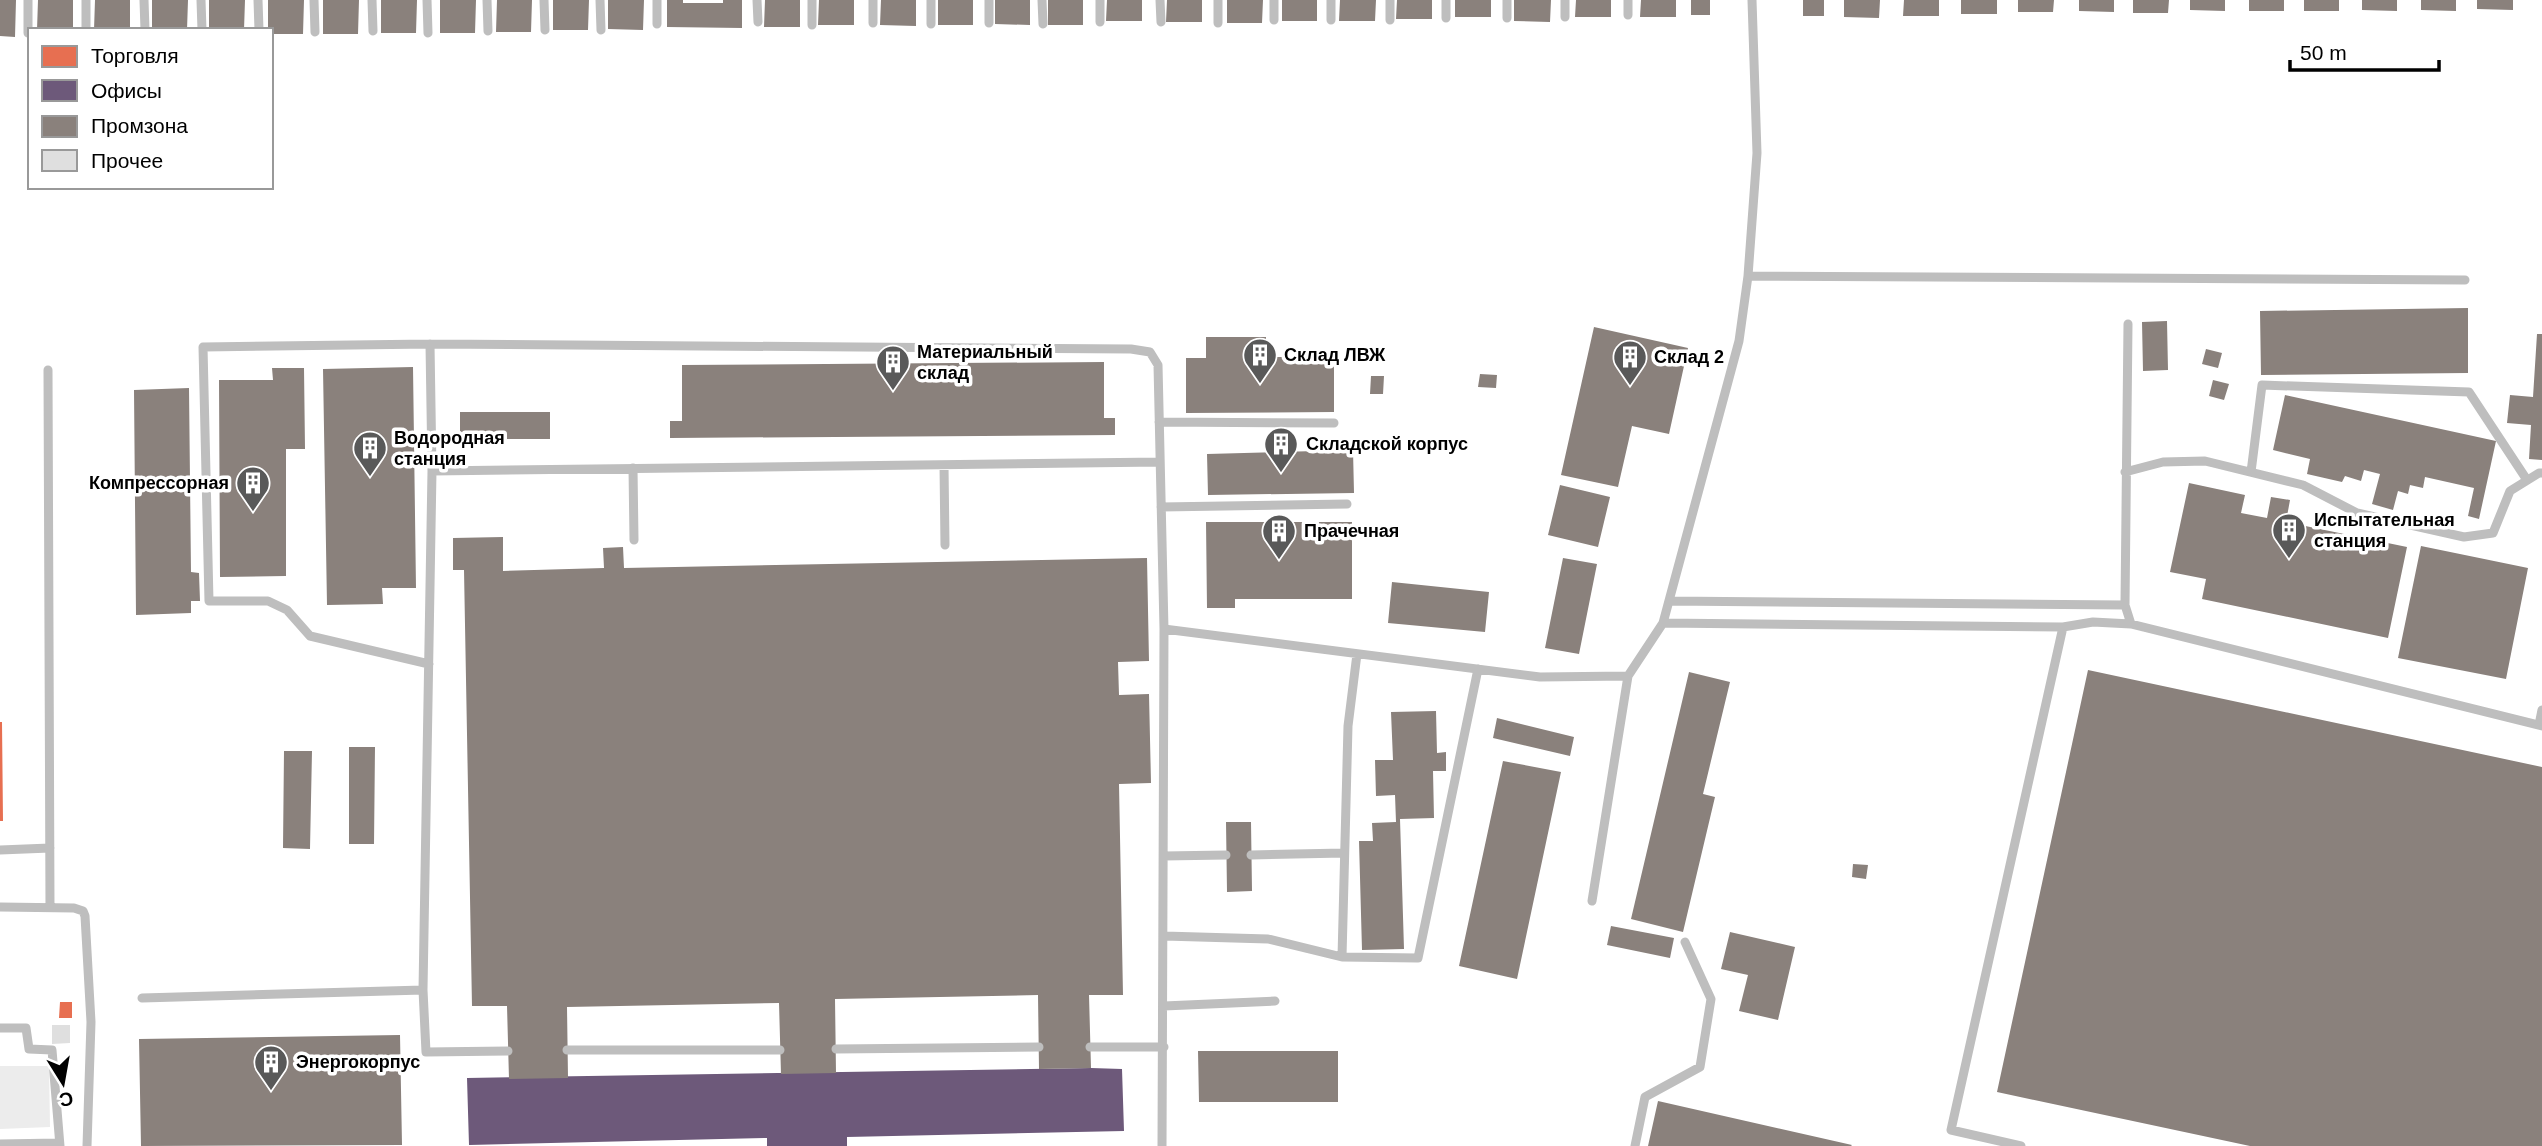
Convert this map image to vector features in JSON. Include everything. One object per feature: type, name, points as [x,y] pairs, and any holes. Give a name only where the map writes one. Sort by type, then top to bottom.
[{"type":"lane","points":[[28,0],[28,33]]},
{"type":"lane","points":[[86,0],[86,28]]},
{"type":"lane","points":[[144,0],[145,28]]},
{"type":"lane","points":[[201,0],[202,28]]},
{"type":"lane","points":[[258,0],[259,28]]},
{"type":"lane","points":[[314,0],[315,32]]},
{"type":"lane","points":[[372,0],[373,31]]},
{"type":"lane","points":[[427,0],[428,33]]},
{"type":"lane","points":[[487,0],[488,31]]},
{"type":"lane","points":[[544,0],[545,30]]},
{"type":"lane","points":[[600,0],[601,30]]},
{"type":"lane","points":[[657,0],[657,24]]},
{"type":"lane","points":[[757,0],[758,22]]},
{"type":"lane","points":[[812,0],[812,25]]},
{"type":"lane","points":[[873,0],[873,23]]},
{"type":"lane","points":[[931,0],[931,24]]},
{"type":"lane","points":[[989,0],[989,23]]},
{"type":"lane","points":[[1042,0],[1043,24]]},
{"type":"lane","points":[[1100,0],[1100,22]]},
{"type":"lane","points":[[1160,0],[1161,22]]},
{"type":"lane","points":[[1218,0],[1218,23]]},
{"type":"lane","points":[[1274,0],[1274,20]]},
{"type":"lane","points":[[1331,0],[1331,20]]},
{"type":"lane","points":[[1390,0],[1390,20]]},
{"type":"lane","points":[[1446,0],[1446,18]]},
{"type":"lane","points":[[1507,0],[1507,18]]},
{"type":"lane","points":[[1565,0],[1565,17]]},
{"type":"lane","points":[[1628,0],[1628,15]]},
{"type":"lane","points":[[1592,901],[1628,676],[1663,623],[1739,341],[1748,276],[1757,153],[1752,0]]},
{"type":"lane","points":[[1748,276],[2465,280]]},
{"type":"lane","points":[[2128,324],[2125,606],[2131,624]]},
{"type":"lane","points":[[430,344],[432,471],[423,990],[426,1052],[508,1051]]},
{"type":"lane","points":[[429,664],[310,636],[287,610],[268,601],[209,601],[203,347],[430,344],[1131,349],[1150,352],[1158,365],[1164,629],[1162,1146]]},
{"type":"lane","points":[[48,370],[50,907]]},
{"type":"lane","points":[[2251,472],[2262,386],[2289,386],[2469,392],[2527,480]]},
{"type":"lane","points":[[1159,422],[1334,423]]},
{"type":"lane","points":[[2125,472],[2163,461],[2205,461],[2303,485],[2357,513],[2464,537],[2493,533],[2510,491],[2542,473]]},
{"type":"lane","points":[[432,471],[1160,462]]},
{"type":"lane","points":[[944,465],[945,545]]},
{"type":"lane","points":[[633,468],[634,540]]},
{"type":"lane","points":[[1161,507],[1347,504]]},
{"type":"lane","points":[[1670,601],[2125,606]]},
{"type":"lane","points":[[1663,623],[2063,627],[2094,622],[2131,624],[2540,725],[2542,710]]},
{"type":"lane","points":[[2021,1146],[1976,1141],[1951,1130],[2063,627]]},
{"type":"lane","points":[[1164,629],[1541,677],[1628,676]]},
{"type":"lane","points":[[1342,957],[1348,726],[1357,653]]},
{"type":"lane","points":[[1164,936],[1268,939],[1342,957],[1418,958],[1478,669]]},
{"type":"lane","points":[[0,850],[50,848]]},
{"type":"lane","points":[[1251,855],[1344,853]]},
{"type":"lane","points":[[1164,856],[1226,855]]},
{"type":"lane","points":[[0,907],[74,908],[83,911],[85,916],[91,1022],[87,1146]]},
{"type":"lane","points":[[1635,1146],[1645,1097],[1700,1067],[1711,999],[1685,942]]},
{"type":"lane","points":[[142,998],[423,990]]},
{"type":"lane","points":[[1164,1006],[1275,1001]]},
{"type":"lane","points":[[0,1028],[26,1028],[29,1049],[52,1050],[59,1145],[0,1144]]},
{"type":"lane","points":[[1090,1046],[1164,1047]]},
{"type":"lane","points":[[836,1049],[1039,1047]]},
{"type":"lane","points":[[568,1050],[780,1050]]},
{"type":"shaded area","points":[[0,1066],[49,1066],[50,1127],[0,1129]]},
{"type":"building: Торговля","points":[[2,722],[3,821],[0,821]]},
{"type":"building: Торговля","points":[[60,1002],[72,1002],[72,1018],[59,1018]]},
{"type":"building: Офисы","points":[[1122,1069],[1124,1131],[847,1137],[847,1146],[767,1146],[767,1138],[469,1145],[467,1078]]},
{"type":"building: Промзона","points":[[0,0],[16,0],[15,37],[0,36]]},
{"type":"building: Промзона","points":[[38,0],[73,0],[73,28],[37,28]]},
{"type":"building: Промзона","points":[[95,0],[130,0],[130,28],[94,28]]},
{"type":"building: Промзона","points":[[152,0],[188,0],[187,28],[152,28]]},
{"type":"building: Промзона","points":[[209,0],[245,0],[244,28],[209,28]]},
{"type":"building: Промзона","points":[[268,0],[304,0],[303,34],[273,34],[273,28],[268,28]]},
{"type":"building: Промзона","points":[[323,0],[359,0],[358,34],[323,34]]},
{"type":"building: Промзона","points":[[381,0],[417,0],[416,33],[381,33]]},
{"type":"building: Промзона","points":[[440,0],[476,0],[475,33],[440,33]]},
{"type":"building: Промзона","points":[[497,0],[532,0],[531,32],[496,32]]},
{"type":"building: Промзона","points":[[553,0],[589,0],[588,30],[553,30]]},
{"type":"building: Промзона","points":[[608,0],[644,0],[643,30],[608,29]]},
{"type":"building: Промзона","points":[[667,0],[683,0],[683,3],[723,3],[723,0],[742,0],[742,28],[667,27]]},
{"type":"building: Промзона","points":[[765,0],[800,0],[800,27],[764,27]]},
{"type":"building: Промзона","points":[[819,0],[854,0],[854,25],[818,25]]},
{"type":"building: Промзона","points":[[881,0],[916,0],[916,26],[880,25]]},
{"type":"building: Промзона","points":[[938,0],[973,0],[973,25],[938,25]]},
{"type":"building: Промзона","points":[[995,0],[1030,0],[1030,25],[995,24]]},
{"type":"building: Промзона","points":[[1048,0],[1083,0],[1083,25],[1048,25]]},
{"type":"building: Промзона","points":[[1107,0],[1142,0],[1142,21],[1106,21]]},
{"type":"building: Промзона","points":[[1167,0],[1202,0],[1202,22],[1166,22]]},
{"type":"building: Промзона","points":[[1227,0],[1263,0],[1262,23],[1227,23]]},
{"type":"building: Промзона","points":[[1282,0],[1317,0],[1317,21],[1282,21]]},
{"type":"building: Промзона","points":[[1340,0],[1376,0],[1375,21],[1339,21]]},
{"type":"building: Промзона","points":[[1397,0],[1432,0],[1432,19],[1396,19]]},
{"type":"building: Промзона","points":[[1455,0],[1491,0],[1491,17],[1455,17]]},
{"type":"building: Промзона","points":[[1514,0],[1551,0],[1550,22],[1514,21]]},
{"type":"building: Промзона","points":[[1576,0],[1611,0],[1611,17],[1575,17]]},
{"type":"building: Промзона","points":[[1641,0],[1676,0],[1676,17],[1640,17]]},
{"type":"building: Промзона","points":[[1691,0],[1710,0],[1710,15],[1691,15]]},
{"type":"building: Промзона","points":[[1803,0],[1824,0],[1824,16],[1803,16]]},
{"type":"building: Промзона","points":[[1844,0],[1880,0],[1879,18],[1844,17]]},
{"type":"building: Промзона","points":[[1904,0],[1939,0],[1939,16],[1903,16]]},
{"type":"building: Промзона","points":[[1961,0],[1997,0],[1997,14],[1961,14]]},
{"type":"building: Промзона","points":[[2018,0],[2054,0],[2053,12],[2018,12]]},
{"type":"building: Промзона","points":[[2079,0],[2114,0],[2114,12],[2079,11]]},
{"type":"building: Промзона","points":[[2133,0],[2169,0],[2168,13],[2133,13]]},
{"type":"building: Промзона","points":[[2190,0],[2225,0],[2225,11],[2190,10]]},
{"type":"building: Промзона","points":[[2249,0],[2284,0],[2284,11],[2249,11]]},
{"type":"building: Промзона","points":[[2304,0],[2339,0],[2339,11],[2304,11]]},
{"type":"building: Промзона","points":[[2362,0],[2397,0],[2397,11],[2362,10]]},
{"type":"building: Промзона","points":[[2421,0],[2456,0],[2456,11],[2421,10]]},
{"type":"building: Промзона","points":[[2477,0],[2513,0],[2513,10],[2477,9]]},
{"type":"building: Промзона","points":[[2468,308],[2468,373],[2261,375],[2260,311]]},
{"type":"building: Промзона","points":[[2167,321],[2168,370],[2143,371],[2142,322]]},
{"type":"building: Промзона","name":"Склад 2","points":[[1594,327],[1688,348],[1669,434],[1632,426],[1618,487],[1561,475]]},
{"type":"building: Промзона","points":[[2537,334],[2542,334],[2542,460],[2529,459],[2531,425],[2507,423],[2510,395],[2533,397]]},
{"type":"building: Промзона","name":"Склад ЛВЖ","points":[[1206,337],[1266,337],[1266,357],[1334,357],[1334,412],[1186,413],[1186,358],[1206,358]]},
{"type":"building: Промзона","points":[[2206,349],[2222,353],[2218,368],[2202,364]]},
{"type":"building: Промзона","name":"Материальный склад","points":[[1104,362],[1104,418],[1115,418],[1115,435],[670,438],[670,421],[682,421],[682,365]]},
{"type":"building: Промзона","name":"Водородная станция","points":[[413,367],[416,588],[382,588],[383,604],[327,605],[323,369]]},
{"type":"building: Промзона","name":"Компрессорная","points":[[272,368],[304,368],[305,449],[286,449],[286,576],[220,577],[219,380],[273,380]]},
{"type":"building: Промзона","points":[[1480,374],[1497,375],[1496,388],[1478,387]]},
{"type":"building: Промзона","points":[[1371,376],[1384,376],[1383,394],[1370,394]]},
{"type":"building: Промзона","points":[[2213,380],[2229,384],[2224,400],[2209,396]]},
{"type":"building: Промзона","points":[[189,388],[191,572],[199,573],[200,601],[191,601],[191,613],[136,615],[134,390]]},
{"type":"building: Промзона","points":[[2285,395],[2496,441],[2479,519],[2468,516],[2474,488],[2425,477],[2423,488],[2410,485],[2408,494],[2398,491],[2393,510],[2372,504],[2380,474],[2364,470],[2361,481],[2345,476],[2342,482],[2307,474],[2310,459],[2273,450]]},
{"type":"building: Промзона","points":[[460,412],[550,412],[550,439],[460,439]]},
{"type":"building: Промзона","name":"Складской корпус","points":[[1353,450],[1354,493],[1208,495],[1207,454]]},
{"type":"building: Промзона","name":"Испытательная станция","points":[[2189,483],[2245,495],[2241,513],[2267,518],[2271,497],[2290,500],[2286,522],[2407,547],[2388,638],[2202,599],[2206,579],[2170,572]]},
{"type":"building: Промзона","points":[[1560,485],[1610,497],[1598,547],[1548,535]]},
{"type":"building: Промзона","name":"Прачечная","points":[[1206,522],[1352,522],[1352,599],[1235,599],[1235,608],[1207,608]]},
{"type":"building: Промзона","points":[[503,537],[503,571],[604,568],[603,548],[623,547],[624,568],[1147,558],[1149,661],[1118,662],[1119,695],[1149,694],[1151,783],[1119,784],[1123,995],[1089,995],[1091,1068],[1039,1069],[1038,995],[835,999],[836,1073],[781,1074],[779,1003],[567,1007],[568,1078],[509,1079],[507,1006],[472,1006],[464,570],[453,570],[453,538]]},
{"type":"building: Промзона","points":[[2421,546],[2528,568],[2506,679],[2398,658]]},
{"type":"building: Промзона","points":[[1563,558],[1597,564],[1579,654],[1545,648]]},
{"type":"building: Промзона","points":[[1392,582],[1489,592],[1485,632],[1388,623]]},
{"type":"building: Промзона","points":[[2088,670],[2542,767],[2542,1146],[2250,1146],[1997,1092]]},
{"type":"building: Промзона","points":[[1689,672],[1730,682],[1703,794],[1715,797],[1683,932],[1631,919]]},
{"type":"building: Промзона","points":[[1436,711],[1437,753],[1446,752],[1446,771],[1433,771],[1434,818],[1400,819],[1404,949],[1362,950],[1359,841],[1373,841],[1372,823],[1396,822],[1395,795],[1376,796],[1375,760],[1393,760],[1391,712]]},
{"type":"building: Промзона","points":[[1497,718],[1574,737],[1570,756],[1493,738]]},
{"type":"building: Промзона","points":[[349,747],[375,747],[374,844],[349,844]]},
{"type":"building: Промзона","points":[[284,751],[312,751],[310,849],[283,848]]},
{"type":"building: Промзона","points":[[1503,761],[1561,772],[1517,979],[1459,966]]},
{"type":"building: Промзона","points":[[1226,822],[1251,822],[1252,891],[1227,892]]},
{"type":"building: Промзона","points":[[1853,864],[1868,865],[1866,879],[1852,877]]},
{"type":"building: Промзона","points":[[1611,926],[1674,938],[1670,958],[1607,945]]},
{"type":"building: Промзона","points":[[1730,932],[1795,947],[1778,1020],[1739,1011],[1748,975],[1721,969]]},
{"type":"building: Промзона","name":"Энергокорпус","points":[[400,1035],[402,1145],[141,1146],[139,1039]]},
{"type":"building: Промзона","points":[[1198,1051],[1338,1051],[1338,1102],[1199,1102]]},
{"type":"building: Промзона","points":[[1658,1101],[1852,1145],[1648,1146]]},
{"type":"building: Прочее","points":[[52,1025],[70,1025],[70,1043],[52,1044]]},
{"type":"place","name":"Склад ЛВЖ","points":[[1260,385]]},
{"type":"place","name":"Склад 2","points":[[1630,387]]},
{"type":"place","name":"Материальный склад","points":[[893,392]]},
{"type":"place","name":"Складской корпус","points":[[1281,474]]},
{"type":"place","name":"Водородная станция","points":[[370,478]]},
{"type":"place","name":"Компрессорная","points":[[253,513]]},
{"type":"place","name":"Испытательная станция","points":[[2289,560]]},
{"type":"place","name":"Прачечная","points":[[1279,561]]},
{"type":"place","name":"Энергокорпус","points":[[271,1092]]}]
